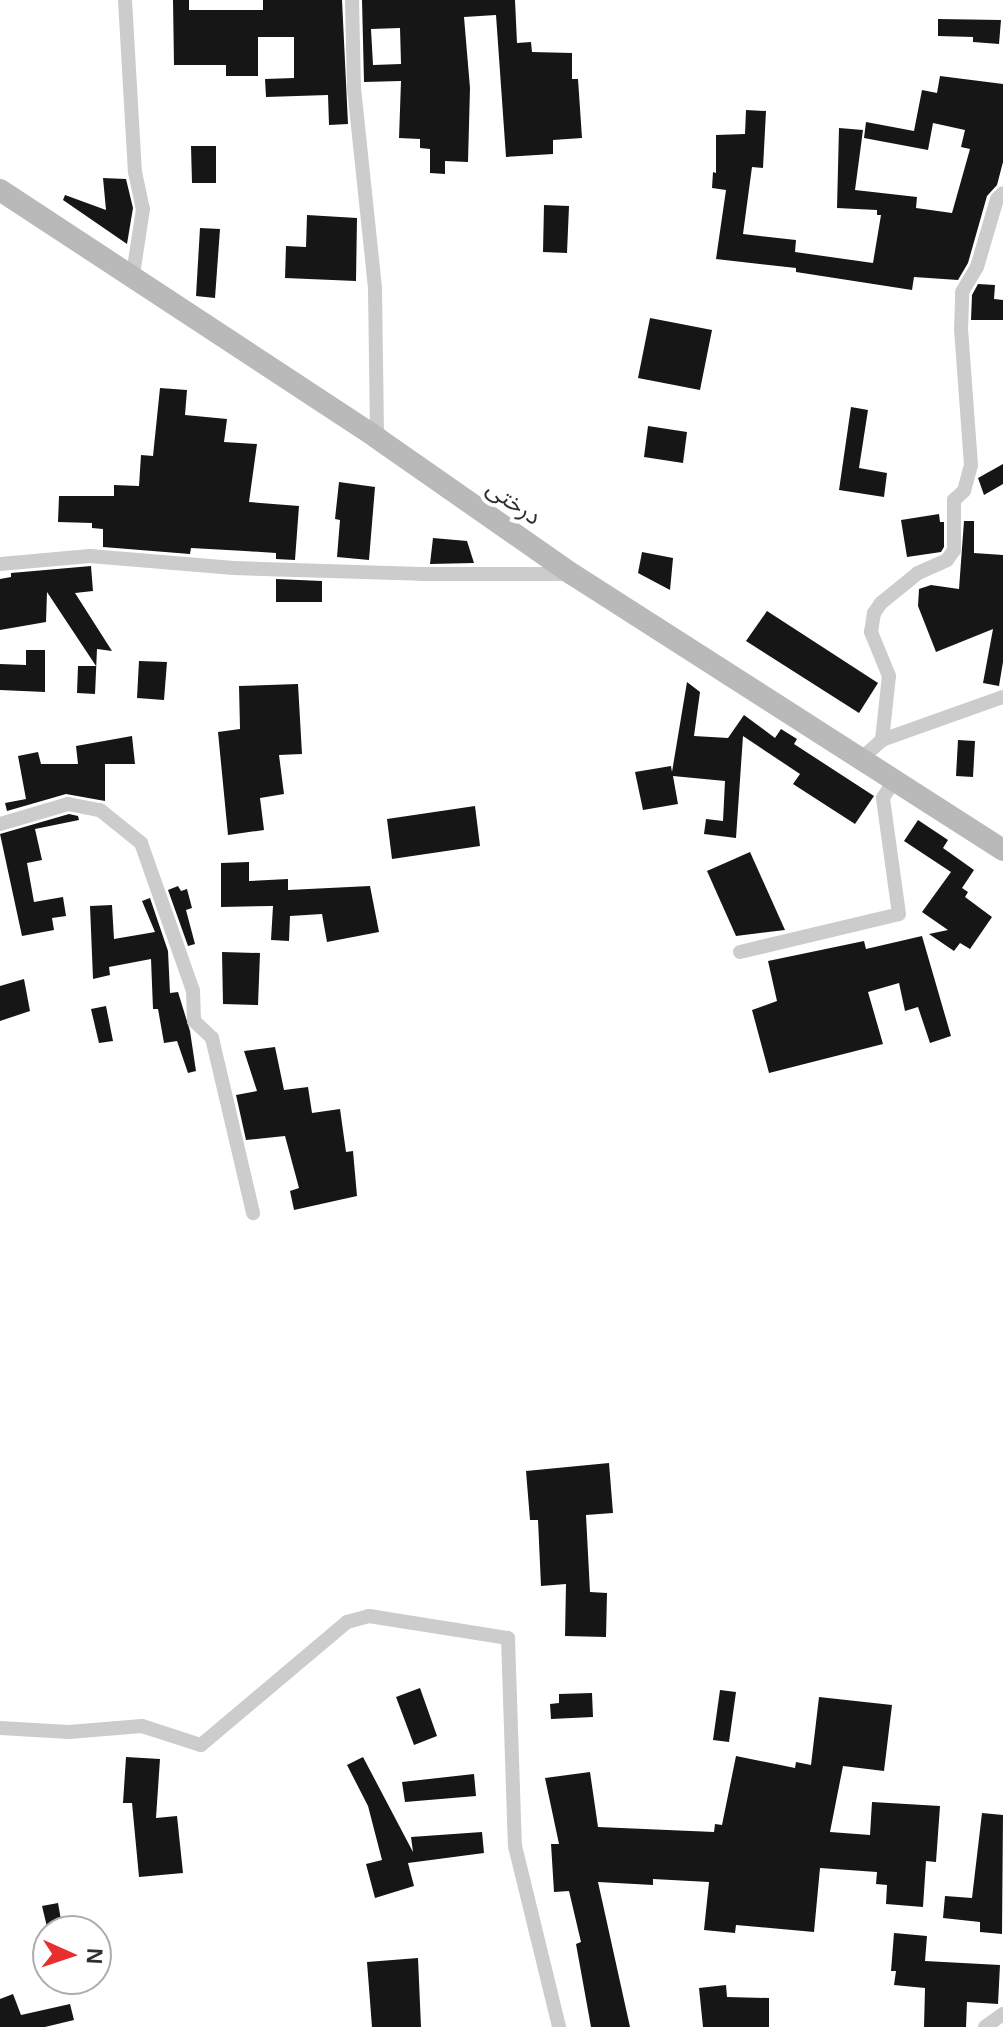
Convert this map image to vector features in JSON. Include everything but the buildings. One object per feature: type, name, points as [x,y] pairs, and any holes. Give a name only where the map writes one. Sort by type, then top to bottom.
[{"type":"street","points":[[125,0],[135,172],[143,209],[133,274]]},
{"type":"street","points":[[352,0],[354,88],[375,289],[377,438]]},
{"type":"street","name":"درختی","points":[[0,190],[133,274],[572,574],[1003,850]]},
{"type":"street","points":[[882,740],[889,676],[871,632],[874,613],[881,603],[918,573],[947,560],[954,550],[954,500],[964,491],[971,465],[961,330],[962,292],[977,267],[997,199],[1003,193]]},
{"type":"street","points":[[0,564],[90,556],[234,568],[421,574],[572,574]]},
{"type":"street","points":[[862,758],[882,740],[1003,697]]},
{"type":"street","points":[[740,952],[899,914],[883,798],[895,779]]},
{"type":"street","points":[[0,824],[68,804],[100,810],[141,843],[193,991],[194,1021],[212,1038],[253,1213]]},
{"type":"street","points":[[0,1728],[69,1732],[142,1726],[201,1745],[347,1622],[369,1616],[508,1638],[515,1846],[559,2027]]},
{"type":"street","points":[[985,2027],[1003,2014]]}]
